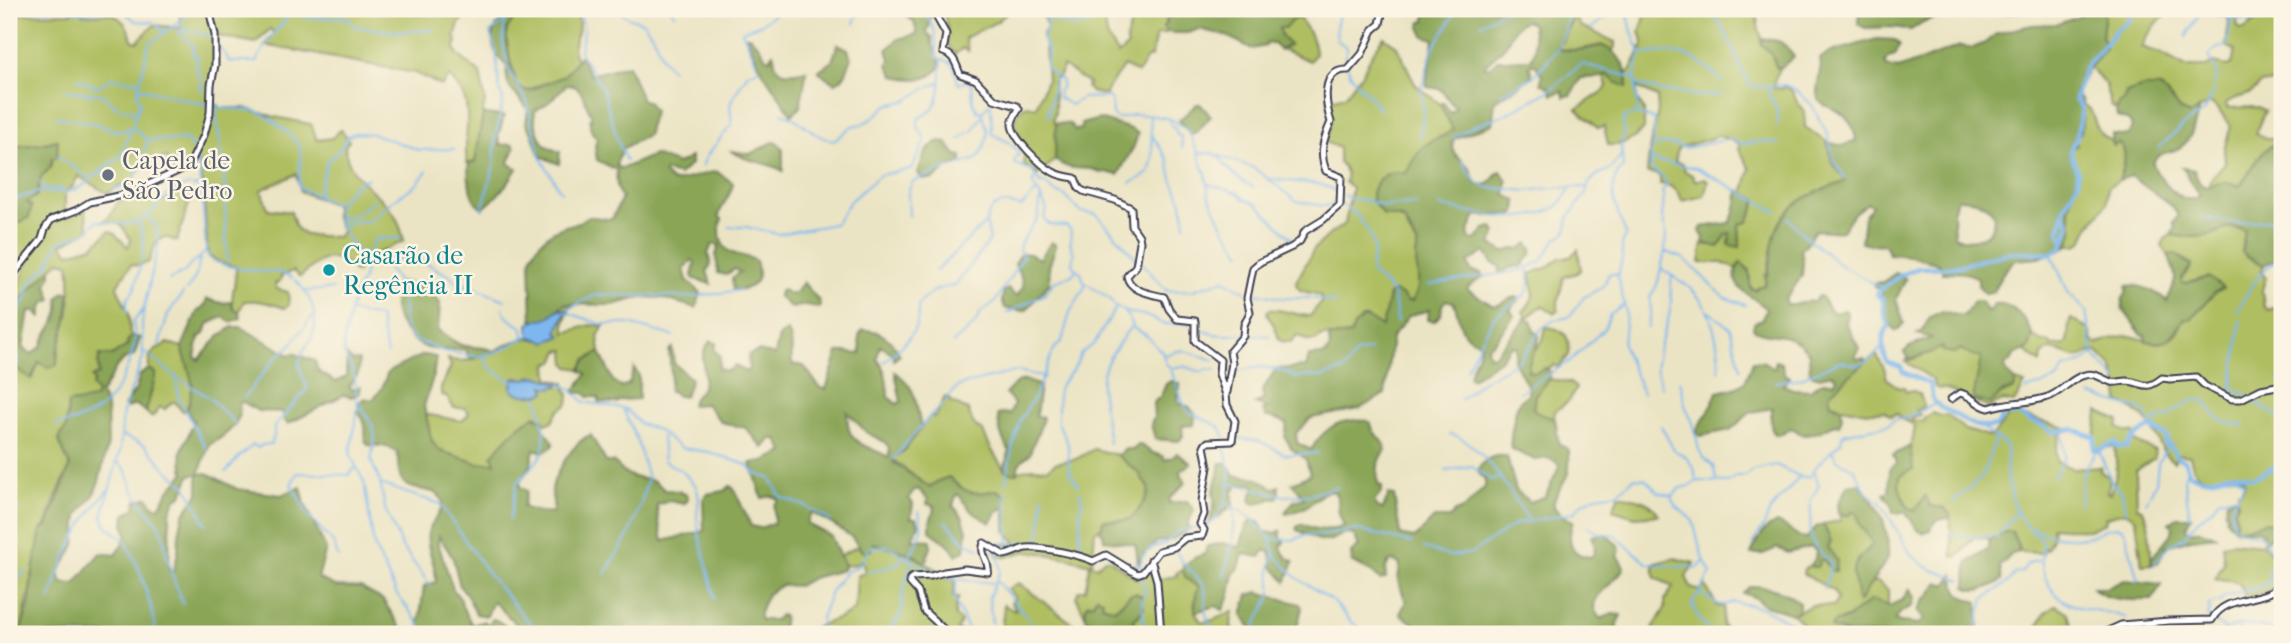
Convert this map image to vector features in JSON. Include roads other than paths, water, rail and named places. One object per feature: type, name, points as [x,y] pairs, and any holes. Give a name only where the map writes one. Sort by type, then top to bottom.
[{"type":"street","points":[[9,281],[42,239],[51,220],[90,202],[127,194],[189,166],[204,135],[210,113],[215,35],[209,9]]},
{"type":"street","points":[[936,9],[937,18],[946,34],[943,52],[956,62],[960,74],[976,80],[994,99],[1018,108],[1013,127],[1029,152],[1056,173],[1075,178],[1083,191],[1126,204],[1132,210],[1132,226],[1140,242],[1137,264],[1127,276],[1128,283],[1131,287],[1154,296],[1164,297],[1168,309],[1177,319],[1195,321],[1195,341],[1220,360],[1219,373],[1227,405],[1234,417],[1231,442],[1208,442],[1204,446],[1208,467],[1202,501],[1204,514],[1200,524],[1204,530],[1198,538],[1185,538],[1174,547],[1158,551],[1143,572],[1137,574],[1108,555],[1093,561],[1080,555],[1034,548],[1004,555],[984,543],[982,549],[988,572],[965,569],[910,579],[918,592],[924,611],[949,634]]},
{"type":"street","points":[[1226,395],[1232,363],[1230,351],[1241,339],[1250,312],[1247,299],[1254,268],[1259,262],[1292,247],[1300,241],[1305,231],[1340,205],[1341,177],[1326,171],[1321,158],[1326,132],[1331,122],[1325,104],[1328,82],[1339,70],[1348,70],[1362,54],[1373,30],[1380,24],[1383,9]]},
{"type":"street","points":[[1951,399],[1960,393],[1966,394],[1989,408],[2003,403],[2034,401],[2057,394],[2085,374],[2109,381],[2129,381],[2142,386],[2153,385],[2162,378],[2196,377],[2205,386],[2232,399],[2241,399],[2261,389],[2282,385]]},
{"type":"street","points":[[1151,560],[1157,581],[1161,634]]},
{"type":"street","points":[[2101,634],[2121,625],[2212,619],[2218,611],[2235,602],[2273,591],[2282,565]]},
{"type":"water","points":[[557,310],[567,310],[557,332],[561,336],[547,342],[531,337],[529,324],[549,317]]},
{"type":"water","points":[[536,376],[561,384],[550,388],[544,386],[546,392],[533,395],[519,394],[512,390],[513,378],[526,379]]},
{"type":"waterway","points":[[9,11],[67,9],[80,13],[122,9],[135,21],[154,22]]},
{"type":"waterway","points":[[9,201],[37,192],[66,192],[76,189],[120,158],[140,103],[137,94],[149,44],[196,9]]},
{"type":"waterway","points":[[482,210],[494,165],[503,100],[496,52],[490,33],[518,9]]},
{"type":"waterway","points":[[578,9],[584,27],[580,52],[603,90],[626,161]]},
{"type":"waterway","points":[[616,9],[644,23],[663,59],[672,70]]},
{"type":"waterway","points":[[671,9],[675,15]]},
{"type":"waterway","points":[[702,166],[732,124],[732,99],[748,73],[759,68],[742,31],[761,24],[781,9]]},
{"type":"waterway","points":[[854,24],[858,9]]},
{"type":"waterway","points":[[909,216],[908,193],[912,182],[977,159],[984,148],[988,133],[982,111],[978,112],[973,102],[972,85],[968,81],[958,84],[953,64],[937,57],[935,32],[927,9]]},
{"type":"waterway","points":[[1040,9],[1046,20],[1043,40],[1048,52],[1046,68],[1062,81],[1059,98],[1071,105],[1082,98],[1108,97],[1111,100],[1112,115],[1118,119],[1136,114],[1155,116],[1171,119],[1189,131],[1206,174],[1209,196],[1224,228],[1242,253]]},
{"type":"waterway","points":[[1340,9],[1336,28],[1337,40],[1346,47],[1351,76],[1380,110]]},
{"type":"waterway","points":[[1420,138],[1424,111],[1421,89],[1433,48],[1456,9]]},
{"type":"waterway","points":[[1481,24],[1507,9]]},
{"type":"waterway","points":[[1501,94],[1533,77],[1557,49],[1570,9]]},
{"type":"waterway","points":[[1590,29],[1614,9]]},
{"type":"waterway","points":[[1630,9],[1628,14],[1632,32],[1640,52],[1635,77],[1638,112]]},
{"type":"waterway","points":[[1704,9],[1721,25],[1752,87],[1785,85],[1796,90],[1812,105],[1828,135],[1833,160],[1845,179]]},
{"type":"waterway","points":[[1865,9],[1874,14]]},
{"type":"waterway","points":[[2065,241],[2059,232],[2065,207],[2078,182],[2070,150],[2077,137],[2082,107],[2075,99],[2085,68],[2116,30],[2127,22],[2132,12],[2138,9]]},
{"type":"waterway","points":[[2146,9],[2157,14],[2160,9]]},
{"type":"waterway","points":[[2186,37],[2202,9]]},
{"type":"waterway","points":[[2208,9],[2217,15],[2248,21],[2282,14]]},
{"type":"waterway","points":[[9,25],[18,12]]},
{"type":"waterway","points":[[216,45],[229,62],[256,62],[269,39],[292,13],[312,18],[346,17],[356,27],[400,32],[433,30]]},
{"type":"waterway","points":[[1047,18],[1075,27],[1118,16],[1151,17]]},
{"type":"waterway","points":[[505,19],[503,43],[508,68],[526,100],[540,157],[561,192]]},
{"type":"waterway","points":[[2159,148],[2182,126],[2205,111],[2218,74],[2208,56],[2218,48],[2227,46],[2231,19]]},
{"type":"waterway","points":[[157,24],[165,33]]},
{"type":"waterway","points":[[181,24],[182,29],[212,36]]},
{"type":"waterway","points":[[175,28],[193,46],[193,55],[197,57],[198,64],[195,69],[200,76],[202,91]]},
{"type":"waterway","points":[[1641,54],[1666,52],[1686,56],[1704,65],[1723,82]]},
{"type":"waterway","points":[[729,227],[746,227],[778,234],[836,223],[850,201],[880,175],[912,169],[925,140],[918,126],[918,118],[933,109],[937,102],[942,60]]},
{"type":"waterway","points":[[1453,138],[1547,92],[1582,64],[1635,78]]},
{"type":"waterway","points":[[78,79],[97,87],[112,78],[138,81]]},
{"type":"waterway","points":[[1048,116],[1055,79]]},
{"type":"waterway","points":[[782,113],[796,119],[820,136],[834,141],[852,126],[873,118],[887,105],[906,101],[939,83]]},
{"type":"waterway","points":[[1637,84],[1663,92],[1675,91],[1695,96],[1721,95]]},
{"type":"waterway","points":[[140,88],[209,105]]},
{"type":"waterway","points":[[1767,89],[1777,110],[1778,126]]},
{"type":"waterway","points":[[64,90],[103,95],[117,107],[137,112]]},
{"type":"waterway","points":[[983,111],[991,105],[992,134],[1017,150],[1019,154],[1014,160],[1015,164],[1031,170],[1040,182],[1064,195],[1081,212],[1096,214],[1136,258]]},
{"type":"waterway","points":[[212,106],[256,111],[275,122],[294,139],[300,150],[300,188],[337,204]]},
{"type":"waterway","points":[[215,108],[224,168],[227,261]]},
{"type":"waterway","points":[[1638,113],[1623,120],[1623,167],[1617,174],[1613,191],[1626,234],[1622,243],[1618,277],[1626,313],[1623,343],[1643,393]]},
{"type":"waterway","points":[[1639,114],[1655,120],[1650,166],[1667,184],[1662,192],[1665,252],[1657,285],[1650,297],[1648,327]]},
{"type":"waterway","points":[[959,139],[973,130],[982,116]]},
{"type":"waterway","points":[[1131,183],[1147,174],[1152,163],[1150,116]]},
{"type":"waterway","points":[[57,117],[93,123],[116,131],[131,129]]},
{"type":"waterway","points":[[1170,120],[1177,135],[1181,136],[1182,148]]},
{"type":"waterway","points":[[132,127],[148,140],[186,140],[194,149]]},
{"type":"waterway","points":[[317,196],[328,160],[338,152],[348,136],[356,133],[374,134],[419,150],[455,149]]},
{"type":"waterway","points":[[1152,135],[1168,160],[1172,179],[1182,202],[1185,225]]},
{"type":"waterway","points":[[1653,145],[1668,144],[1686,148],[1731,139],[1743,144],[1763,141],[1778,144]]},
{"type":"waterway","points":[[114,190],[134,183],[148,141]]},
{"type":"waterway","points":[[1200,153],[1211,153],[1254,168],[1296,201],[1324,206],[1336,204]]},
{"type":"waterway","points":[[196,155],[209,258],[220,264],[280,273],[292,278]]},
{"type":"waterway","points":[[1219,155],[1233,174],[1253,187]]},
{"type":"waterway","points":[[1429,285],[1518,271],[1541,262],[1555,240],[1566,232],[1569,217],[1585,195],[1589,183],[1597,175],[1611,169],[1621,155]]},
{"type":"waterway","points":[[57,156],[89,178]]},
{"type":"waterway","points":[[1651,160],[1697,168],[1777,212]]},
{"type":"waterway","points":[[1462,161],[1476,182],[1486,187],[1527,191],[1586,187]]},
{"type":"waterway","points":[[341,226],[369,221],[416,185],[427,171]]},
{"type":"waterway","points":[[338,203],[356,184],[368,178]]},
{"type":"waterway","points":[[1035,178],[1032,183],[1047,210],[1045,221],[1053,225],[1067,226],[1071,231],[1070,242],[1074,254],[1072,263],[1081,273],[1084,282],[1125,312],[1144,315],[1164,324],[1193,324]]},
{"type":"waterway","points":[[1270,179],[1319,184],[1339,192]]},
{"type":"waterway","points":[[40,183],[46,189],[58,188],[65,192]]},
{"type":"waterway","points":[[1208,184],[1238,193],[1244,199],[1257,204],[1294,241]]},
{"type":"waterway","points":[[9,328],[27,296],[29,284],[49,264],[58,243],[87,231],[97,221],[124,224],[139,221],[172,190],[190,185]]},
{"type":"waterway","points":[[193,186],[200,186]]},
{"type":"waterway","points":[[1440,206],[1497,217],[1526,216],[1540,214],[1556,207],[1570,188]]},
{"type":"waterway","points":[[936,271],[986,222],[995,206],[1009,204],[1021,207],[1036,192]]},
{"type":"waterway","points":[[1344,195],[1350,199],[1384,206],[1416,205]]},
{"type":"waterway","points":[[953,343],[974,325],[981,312],[995,302],[1023,257],[1019,249],[1021,242],[1038,218],[1041,197]]},
{"type":"waterway","points":[[337,213],[340,219],[358,213],[375,199]]},
{"type":"waterway","points":[[338,205],[341,228],[364,260]]},
{"type":"waterway","points":[[1341,205],[1358,217],[1368,230],[1374,251],[1372,274],[1392,293],[1397,322]]},
{"type":"waterway","points":[[1941,408],[1933,400],[1930,384],[1887,362],[1883,343],[1889,326],[1884,314],[1883,299],[1877,295],[1878,291],[1901,275],[1918,268],[1955,267],[2008,253],[2049,254],[2062,248],[2070,224],[2064,213]]},
{"type":"waterway","points":[[147,216],[156,226],[159,242],[144,308],[143,358],[123,412],[120,451],[102,516],[106,525],[124,540],[132,553],[145,588],[156,634]]},
{"type":"waterway","points":[[1788,218],[1839,264],[1881,288]]},
{"type":"waterway","points":[[2202,218],[2238,223],[2282,221]]},
{"type":"waterway","points":[[139,222],[144,243],[142,260]]},
{"type":"waterway","points":[[884,362],[914,331],[918,305],[934,291],[955,286],[990,240],[986,222]]},
{"type":"waterway","points":[[362,255],[369,252],[376,239],[400,238]]},
{"type":"waterway","points":[[169,280],[185,272],[205,252]]},
{"type":"waterway","points":[[1666,252],[1683,258],[1724,297],[1745,305]]},
{"type":"waterway","points":[[2051,253],[2068,292],[2086,311],[2094,355],[2117,380]]},
{"type":"waterway","points":[[367,262],[379,258],[409,258],[426,263],[453,280],[505,300]]},
{"type":"waterway","points":[[2237,311],[2261,273],[2282,258]]},
{"type":"waterway","points":[[187,290],[196,276],[200,259]]},
{"type":"waterway","points":[[382,260],[403,289],[404,323],[408,334],[416,341],[443,351],[478,357],[501,350],[531,334]]},
{"type":"waterway","points":[[366,261],[363,279],[354,295],[344,338],[344,352],[355,378],[358,408],[350,454],[364,482],[374,546],[396,593],[427,634]]},
{"type":"waterway","points":[[1140,261],[1167,291],[1193,290],[1224,280],[1245,291]]},
{"type":"waterway","points":[[127,311],[127,299],[134,290],[141,264]]},
{"type":"waterway","points":[[1466,369],[1494,317],[1526,294],[1530,283],[1528,269]]},
{"type":"waterway","points":[[1662,269],[1690,288],[1706,308],[1716,340],[1719,371]]},
{"type":"waterway","points":[[1007,313],[1045,294],[1054,282],[1072,275],[1075,271]]},
{"type":"waterway","points":[[1461,399],[1478,384],[1520,360],[1541,329],[1554,320],[1569,317],[1584,297],[1603,287],[1609,274],[1617,274]]},
{"type":"waterway","points":[[1661,387],[1656,365],[1671,307],[1672,277]]},
{"type":"waterway","points":[[226,472],[253,445],[259,448],[261,445],[271,444],[274,427],[307,389],[299,363],[314,331],[315,315],[310,300],[295,280]]},
{"type":"waterway","points":[[1005,485],[1020,420],[1035,396],[1054,349],[1062,341],[1070,312],[1086,285]]},
{"type":"waterway","points":[[306,291],[333,289]]},
{"type":"waterway","points":[[568,309],[596,295],[692,297],[741,290]]},
{"type":"waterway","points":[[1250,292],[1335,303]]},
{"type":"waterway","points":[[159,345],[168,314],[183,293]]},
{"type":"waterway","points":[[9,303],[18,309]]},
{"type":"waterway","points":[[1520,392],[1570,361],[1604,329],[1610,315],[1624,305]]},
{"type":"waterway","points":[[503,307],[507,317],[523,328],[524,337]]},
{"type":"waterway","points":[[56,425],[93,413],[110,399],[123,378],[132,353],[135,339],[133,322],[144,309]]},
{"type":"waterway","points":[[1078,485],[1069,471],[1068,444],[1058,423],[1058,392],[1081,353],[1094,344],[1115,309]]},
{"type":"waterway","points":[[1708,311],[1730,328],[1741,369]]},
{"type":"waterway","points":[[352,312],[379,317],[387,354]]},
{"type":"waterway","points":[[566,312],[601,324],[629,324],[673,336]]},
{"type":"waterway","points":[[1126,313],[1133,328],[1146,335],[1162,352],[1189,412],[1220,427],[1225,438]]},
{"type":"waterway","points":[[244,398],[313,316]]},
{"type":"waterway","points":[[2241,319],[2232,387],[2235,391],[2246,394]]},
{"type":"waterway","points":[[1198,326],[1213,334],[1242,334]]},
{"type":"waterway","points":[[1109,443],[1102,378],[1111,355],[1130,327]]},
{"type":"waterway","points":[[9,331],[20,366]]},
{"type":"waterway","points":[[1245,334],[1270,336]]},
{"type":"waterway","points":[[1776,382],[1801,378],[1840,361],[1858,365],[1870,360],[1883,346]]},
{"type":"waterway","points":[[1165,355],[1181,350],[1214,360]]},
{"type":"waterway","points":[[1232,371],[1262,367],[1284,371],[1297,378],[1322,377],[1344,370],[1356,353],[1370,350]]},
{"type":"waterway","points":[[145,352],[172,374],[210,398],[235,423]]},
{"type":"waterway","points":[[2026,390],[2058,379],[2064,368],[2082,363],[2093,354]]},
{"type":"waterway","points":[[484,357],[490,368],[512,382]]},
{"type":"waterway","points":[[1172,368],[1182,366],[1202,372],[1207,369],[1216,370]]},
{"type":"waterway","points":[[893,459],[961,385],[1018,371],[1044,377]]},
{"type":"waterway","points":[[2279,383],[2282,376]]},
{"type":"waterway","points":[[176,379],[179,399],[206,448]]},
{"type":"waterway","points":[[1680,381],[1699,450],[1713,466],[1716,479]]},
{"type":"waterway","points":[[560,384],[571,389],[584,402],[626,409],[640,424],[656,429],[681,448],[709,452],[747,465],[755,473],[771,479],[781,497],[805,506],[831,521]]},
{"type":"waterway","points":[[2091,395],[2144,411],[2150,427]]},
{"type":"waterway","points":[[510,519],[517,483],[543,451],[545,432],[537,396]]},
{"type":"waterway","points":[[2249,397],[2282,420]]},
{"type":"waterway","points":[[357,399],[373,427],[375,440],[371,460],[380,482],[385,509],[402,547],[431,586]]},
{"type":"waterway","points":[[2155,429],[2155,420],[2166,417],[2193,400],[2206,401],[2217,417],[2226,422],[2244,425]]},
{"type":"waterway","points":[[1673,496],[1680,488],[1697,481],[1728,482],[1736,476],[1746,476],[1752,470],[1776,465],[1801,477],[1809,477],[1841,442],[1843,434],[1888,425],[1895,419],[1906,418],[1935,404]]},
{"type":"waterway","points":[[605,574],[630,532],[648,478],[637,440],[623,409]]},
{"type":"waterway","points":[[1944,409],[1981,427],[1997,426],[2003,415],[2019,414],[2052,432],[2072,429],[2095,437],[2094,450],[2097,451],[2115,443],[2117,447],[2127,447],[2132,439],[2150,427],[2167,437],[2165,444],[2170,445],[2178,458],[2185,461],[2189,473],[2205,479],[2236,473],[2253,478],[2282,464]]},
{"type":"waterway","points":[[1661,426],[1674,450],[1686,457],[1694,468],[1696,479]]},
{"type":"waterway","points":[[1984,428],[2003,442],[2006,448],[2006,472],[2014,504],[2020,518],[2043,542],[2042,564],[2048,584],[2062,599],[2072,604],[2126,618]]},
{"type":"waterway","points":[[2054,477],[2065,456],[2061,430]]},
{"type":"waterway","points":[[1450,434],[1473,446],[1484,457],[1528,519]]},
{"type":"waterway","points":[[123,436],[145,445],[168,471],[186,486],[206,524]]},
{"type":"waterway","points":[[662,437],[664,461],[682,471],[696,486],[699,498],[699,534],[715,599]]},
{"type":"waterway","points":[[1236,438],[1259,441],[1287,455],[1318,453]]},
{"type":"waterway","points":[[1954,501],[1982,477],[1995,440]]},
{"type":"waterway","points":[[1205,527],[1217,518],[1227,496],[1230,472],[1224,444]]},
{"type":"waterway","points":[[2146,503],[2156,482],[2158,463],[2169,444]]},
{"type":"waterway","points":[[2080,505],[2083,474],[2096,451]]},
{"type":"waterway","points":[[2099,451],[2112,483],[2122,493],[2126,512]]},
{"type":"waterway","points":[[1833,452],[1836,459],[1854,469],[1868,494],[1879,501],[1912,556],[1930,569],[1961,580]]},
{"type":"waterway","points":[[118,462],[126,470],[134,492],[161,528],[172,575],[183,604]]},
{"type":"waterway","points":[[1446,471],[1471,466],[1491,480],[1501,478]]},
{"type":"waterway","points":[[2188,466],[2184,479],[2190,517]]},
{"type":"waterway","points":[[338,557],[334,544],[309,516],[291,485],[297,473],[349,475],[355,468]]},
{"type":"waterway","points":[[2226,630],[2208,617],[2208,606],[2220,602],[2225,596],[2268,584],[2268,571],[2274,555],[2261,535],[2239,530],[2233,525],[2233,507],[2244,482],[2233,473]]},
{"type":"waterway","points":[[1814,474],[1819,485],[1810,502],[1811,537],[1831,565],[1824,590]]},
{"type":"waterway","points":[[1752,544],[1764,526],[1769,512],[1799,477]]},
{"type":"waterway","points":[[1424,548],[1449,556],[1472,553],[1515,524],[1573,513],[1581,504],[1596,496],[1618,493],[1634,478],[1645,479],[1658,492],[1672,496]]},
{"type":"waterway","points":[[1230,483],[1286,496],[1310,495],[1337,487]]},
{"type":"waterway","points":[[380,484],[440,504],[490,576],[527,620],[544,634]]},
{"type":"waterway","points":[[50,599],[73,541],[108,490]]},
{"type":"waterway","points":[[1005,492],[1009,543]]},
{"type":"waterway","points":[[1080,492],[1080,546]]},
{"type":"waterway","points":[[1673,496],[1676,506],[1693,521],[1702,556],[1711,573],[1692,605],[1702,623],[1715,634]]},
{"type":"waterway","points":[[2154,565],[2170,545],[2184,538],[2219,499],[2234,496]]},
{"type":"waterway","points":[[1038,544],[1043,497]]},
{"type":"waterway","points":[[1225,502],[1250,517],[1270,538],[1276,556],[1296,577],[1334,602],[1351,622],[1369,634]]},
{"type":"waterway","points":[[9,505],[19,509]]},
{"type":"waterway","points":[[1224,577],[1234,533],[1233,507]]},
{"type":"waterway","points":[[909,558],[922,531],[919,511]]},
{"type":"waterway","points":[[1950,534],[1969,537],[1997,536],[2017,511]]},
{"type":"waterway","points":[[946,522],[965,542],[980,549]]},
{"type":"waterway","points":[[1588,526],[1601,535],[1613,534],[1648,564],[1697,568],[1705,561]]},
{"type":"waterway","points":[[1139,572],[1142,557],[1151,548],[1166,543],[1179,531],[1199,528]]},
{"type":"waterway","points":[[2033,529],[2076,538],[2090,536],[2109,528],[2122,528],[2138,581]]},
{"type":"waterway","points":[[1272,539],[1293,540],[1306,535],[1358,530],[1412,543]]},
{"type":"waterway","points":[[999,548],[1002,543],[1033,543],[1052,548],[1063,545],[1073,550],[1080,547]]},
{"type":"waterway","points":[[823,634],[821,618],[832,589],[847,571],[859,566],[870,547],[888,546],[921,566],[937,572]]},
{"type":"waterway","points":[[1081,547],[1093,555],[1105,551],[1117,559]]},
{"type":"waterway","points":[[1175,550],[1205,587],[1206,614],[1213,634]]},
{"type":"waterway","points":[[986,551],[998,553]]},
{"type":"waterway","points":[[1255,634],[1255,628],[1271,593],[1270,568],[1274,554]]},
{"type":"waterway","points":[[992,623],[989,597],[1000,572],[999,555]]},
{"type":"waterway","points":[[868,571],[888,567],[904,558]]},
{"type":"waterway","points":[[1978,634],[1978,621],[1984,599],[2008,582],[2015,573],[2022,572],[2028,563],[2039,560]]},
{"type":"waterway","points":[[883,634],[897,621],[902,610],[902,596],[911,562]]},
{"type":"waterway","points":[[1122,562],[1140,564]]},
{"type":"waterway","points":[[9,582],[18,580],[26,570]]},
{"type":"waterway","points":[[942,574],[994,583]]},
{"type":"waterway","points":[[1140,575],[1146,591],[1142,600],[1144,634]]},
{"type":"waterway","points":[[957,580],[954,598],[970,634]]},
{"type":"waterway","points":[[997,581],[1041,634]]},
{"type":"waterway","points":[[1701,593],[1717,604],[1733,602],[1760,607],[1811,631]]},
{"type":"waterway","points":[[2220,634],[2244,624],[2282,631]]},
{"type":"waterway","points":[[2239,626],[2241,634]]},
{"type":"place","name":"Capela de São Pedro","points":[[108,175]]},
{"type":"place","name":"Casarão de Regência II","points":[[329,270]]}]
